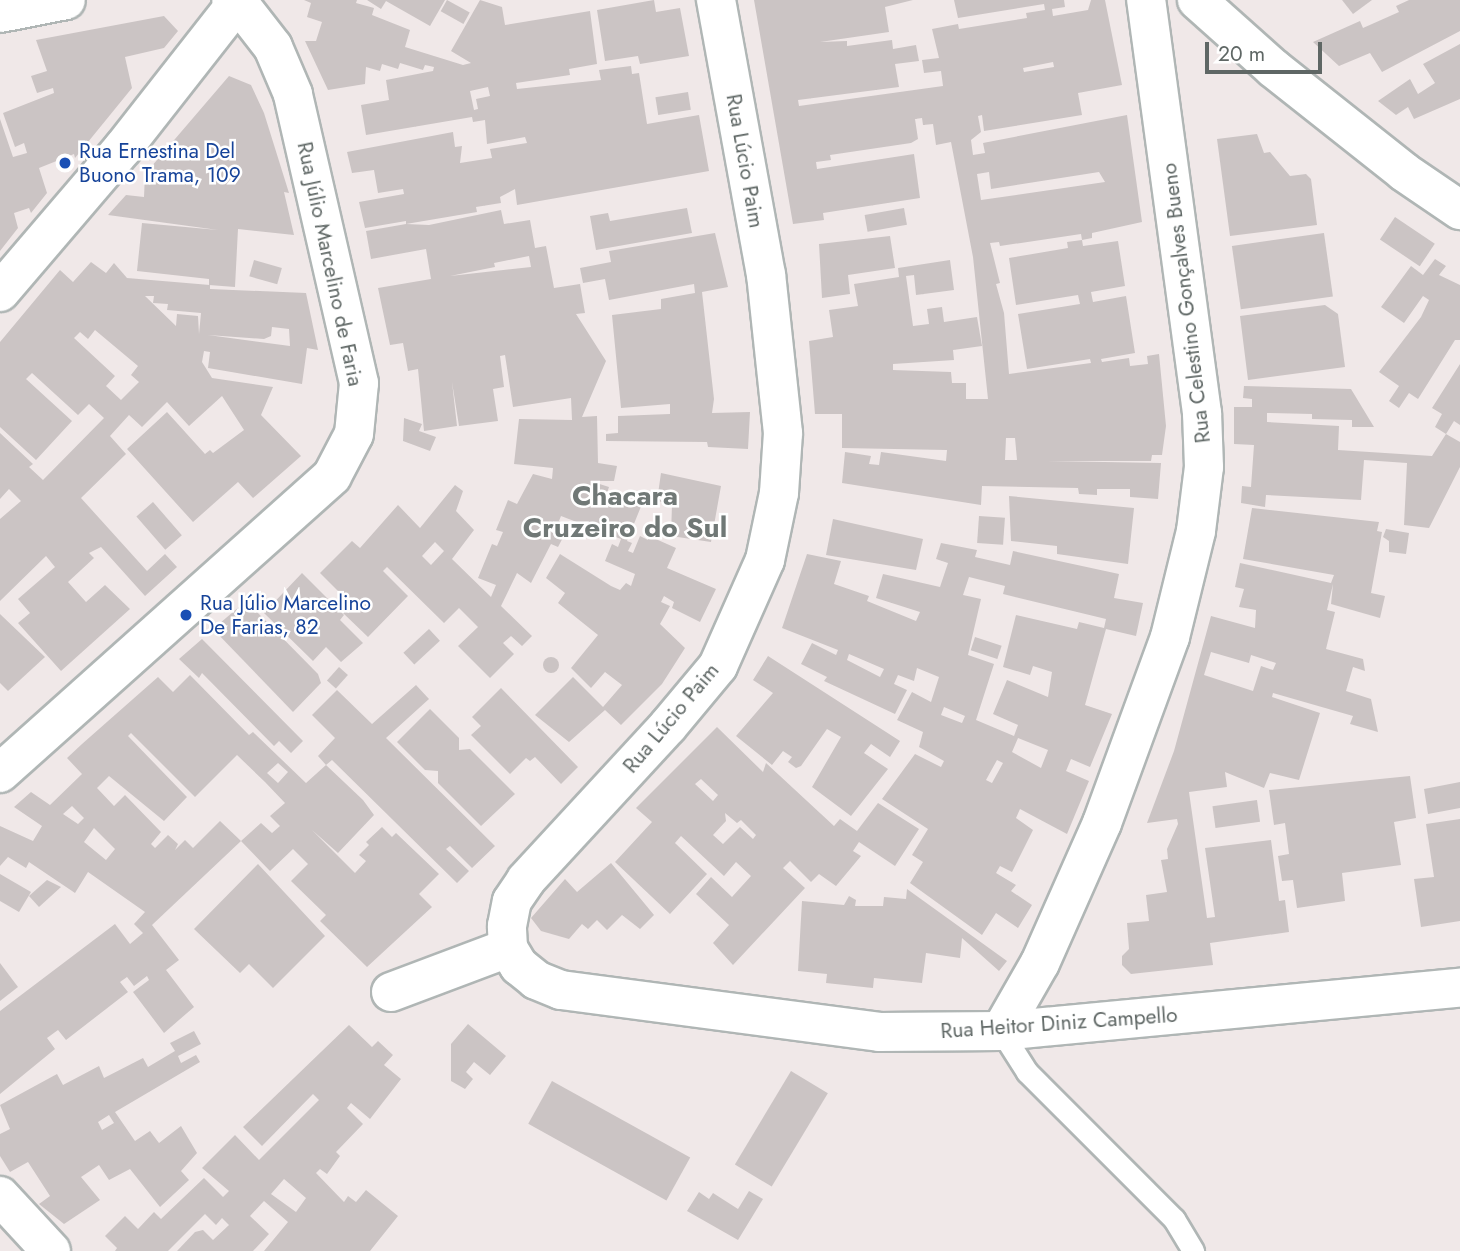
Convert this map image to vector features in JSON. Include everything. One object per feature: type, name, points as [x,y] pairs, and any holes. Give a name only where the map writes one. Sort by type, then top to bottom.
[{"type":"street","points":[[0,13],[66,0]]},
{"type":"street","name":"Rua Lúcio Paim","points":[[508,948],[507,926],[512,901],[526,880],[668,726],[718,666],[765,560],[779,493],[783,433],[766,275],[716,0]]},
{"type":"street","name":"Rua Celestino Gonçalves Bueno","points":[[1001,1031],[1040,964],[1102,823],[1170,637],[1196,531],[1204,467],[1202,412],[1146,0]]},
{"type":"street","points":[[1197,0],[1273,68],[1460,209]]},
{"type":"street","points":[[0,292],[123,148],[236,1]]},
{"type":"street","name":"Rua Júlio Marcelino de Faria","points":[[0,774],[332,476],[354,434],[359,383],[293,94],[273,47],[236,1]]},
{"type":"street","points":[[391,992],[508,948]]},
{"type":"street","name":"Rua Heitor Diniz Campello","points":[[508,948],[519,966],[536,980],[561,990],[880,1032],[1001,1031],[1460,988]]},
{"type":"street","points":[[0,1196],[51,1251]]},
{"type":"lane","points":[[1001,1031],[1027,1072],[1174,1219],[1193,1251]]},
{"type":"building","points":[[304,0],[357,0],[356,3],[374,8],[372,15],[410,30],[405,47],[463,65],[471,63],[451,51],[480,0],[502,7],[505,25],[590,11],[597,64],[569,69],[570,75],[516,83],[517,89],[601,80],[599,70],[631,66],[632,74],[639,73],[647,124],[699,115],[709,171],[517,205],[515,189],[500,197],[501,203],[476,207],[477,212],[365,228],[359,202],[404,194],[403,189],[378,193],[374,170],[352,173],[347,152],[453,132],[455,147],[462,146],[460,163],[492,158],[490,149],[527,143],[525,137],[487,144],[485,120],[473,122],[472,117],[366,135],[361,105],[389,100],[386,80],[433,71],[434,67],[425,65],[423,70],[400,63],[398,69],[382,64],[380,71],[366,67],[365,84],[328,90],[305,41],[316,41],[322,22],[307,17],[311,3]],"holes":[[[488,87],[490,96],[476,99],[478,109],[474,110],[470,91]]]},
{"type":"building","points":[[367,0],[445,0],[430,26],[386,1],[381,9]]},
{"type":"building","points":[[447,0],[470,13],[463,24],[441,11]]},
{"type":"building","points":[[654,0],[656,12],[680,8],[689,56],[640,64],[638,56],[605,61],[597,10]]},
{"type":"building","points":[[754,0],[913,0],[885,7],[889,32],[820,42],[847,41],[847,46],[892,40],[893,49],[916,45],[919,61],[895,64],[899,87],[798,100],[799,106],[943,86],[941,71],[924,73],[922,60],[939,58],[932,29],[958,24],[959,29],[1027,18],[1026,13],[1045,10],[1044,4],[958,18],[954,0],[1064,0],[1065,7],[1052,9],[1053,16],[1088,10],[1091,0],[1105,0],[1122,85],[1078,93],[1082,115],[984,131],[982,115],[978,116],[981,132],[971,140],[973,155],[985,153],[983,143],[1127,115],[1142,222],[1092,233],[1092,238],[1082,240],[1083,246],[1118,241],[1125,286],[1091,292],[1093,302],[1126,296],[1135,353],[1101,359],[1102,362],[1129,358],[1130,366],[1148,364],[1147,356],[1159,354],[1166,426],[1162,455],[1152,455],[1151,461],[1047,461],[1161,463],[1158,499],[1130,497],[1130,489],[1097,489],[1097,495],[1079,494],[1078,488],[982,486],[981,505],[842,483],[845,452],[871,456],[869,464],[879,465],[881,452],[946,461],[947,450],[842,448],[842,414],[815,414],[809,341],[833,337],[829,310],[858,306],[854,284],[899,277],[898,268],[950,260],[954,290],[916,295],[914,275],[906,276],[913,326],[929,324],[927,309],[942,307],[944,322],[977,317],[982,346],[953,350],[954,360],[893,364],[893,370],[951,372],[952,383],[966,383],[966,399],[988,399],[973,257],[951,142],[936,145],[933,124],[923,125],[922,118],[915,119],[918,139],[911,143],[830,155],[831,160],[816,162],[817,169],[914,154],[920,198],[823,213],[824,220],[793,224]],"holes":[[[1053,62],[1054,67],[1024,72],[1023,68]],[[989,172],[991,189],[1099,172],[1105,182],[981,200],[977,174]],[[1081,234],[1082,240],[1067,242],[1068,248],[1009,258],[1016,305],[1078,295],[1080,304],[1018,314],[1027,369],[1090,359],[1091,363],[1009,374],[1004,313],[996,284],[1000,283],[990,243],[999,242],[1000,246]],[[1006,438],[1015,438],[1017,460],[1005,460]]]},
{"type":"building","points":[[1342,0],[1372,0],[1353,14]]},
{"type":"building","points":[[1409,0],[1460,0],[1460,31],[1382,72],[1370,53],[1339,66],[1313,42],[1360,21],[1363,28],[1399,12],[1396,6]]},
{"type":"building","points":[[164,16],[178,31],[164,48],[125,57],[132,88],[75,158],[74,154],[39,168],[47,193],[31,213],[29,208],[14,213],[18,228],[0,251],[0,119],[13,157],[27,153],[24,143],[15,147],[3,113],[54,93],[53,88],[37,93],[31,76],[47,71],[36,40]]},
{"type":"building","points":[[1460,44],[1460,99],[1414,119],[1408,107],[1396,115],[1378,101],[1410,79],[1418,94],[1435,83],[1423,64]]},
{"type":"building","points":[[229,76],[251,85],[264,113],[289,193],[284,192],[294,235],[238,229],[235,287],[209,285],[209,279],[137,271],[142,223],[218,230],[108,215],[126,195],[144,197],[145,174]],"holes":[[[167,169],[188,172],[188,180],[162,176]]]},
{"type":"building","points":[[688,92],[691,110],[658,115],[655,97]]},
{"type":"building","points":[[1257,134],[1264,153],[1270,152],[1290,176],[1306,174],[1311,179],[1317,225],[1230,236],[1217,139]]},
{"type":"building","points":[[687,208],[692,233],[596,250],[590,216],[608,213],[610,221]]},
{"type":"building","points":[[904,208],[907,225],[868,232],[865,215]]},
{"type":"building","points":[[501,210],[504,224],[530,220],[535,248],[546,246],[554,288],[580,284],[585,313],[576,314],[606,361],[582,417],[597,416],[598,463],[617,466],[614,481],[590,481],[609,487],[607,493],[642,504],[627,541],[632,543],[628,551],[633,553],[640,536],[648,540],[649,536],[676,548],[667,568],[716,589],[700,622],[672,608],[674,602],[664,596],[661,602],[670,606],[660,624],[685,648],[662,684],[621,725],[605,710],[569,742],[535,715],[573,677],[603,707],[622,685],[605,672],[591,688],[571,668],[598,635],[558,603],[565,593],[546,578],[560,554],[611,586],[620,590],[626,583],[631,586],[635,574],[605,561],[612,544],[618,547],[621,539],[561,516],[559,521],[569,526],[558,547],[551,544],[531,583],[517,573],[501,606],[532,636],[522,646],[511,636],[503,643],[514,654],[490,678],[458,646],[478,627],[459,608],[444,623],[387,567],[383,571],[408,596],[368,637],[343,613],[352,605],[320,573],[352,541],[360,548],[398,505],[420,528],[455,485],[463,491],[456,511],[474,530],[452,559],[491,597],[496,585],[478,578],[492,544],[497,546],[503,532],[496,530],[508,500],[517,504],[533,474],[552,479],[553,468],[514,464],[519,419],[572,420],[571,398],[513,407],[505,355],[500,356],[504,387],[493,389],[498,421],[459,426],[452,382],[457,426],[424,431],[418,369],[408,371],[403,343],[390,345],[378,288],[431,279],[426,249],[371,259],[366,231],[406,224],[429,225]],"holes":[[[529,256],[531,267],[450,276],[495,267],[494,263]],[[435,542],[444,551],[431,565],[422,556]]]},
{"type":"building","points":[[1395,217],[1435,244],[1420,266],[1380,239]]},
{"type":"building","points":[[715,233],[728,287],[702,292],[714,399],[712,413],[750,412],[748,449],[708,447],[707,442],[606,441],[606,434],[618,433],[618,416],[670,414],[670,404],[621,408],[612,315],[661,309],[661,299],[695,293],[694,284],[609,300],[605,279],[583,283],[580,268],[611,262],[609,251]]},
{"type":"building","points":[[1324,233],[1333,296],[1241,309],[1232,246]]},
{"type":"building","points":[[890,236],[895,268],[848,275],[850,294],[822,298],[819,244]]},
{"type":"building","points":[[1435,259],[1446,266],[1439,275],[1460,285],[1460,340],[1455,340],[1418,399],[1409,393],[1399,408],[1389,401],[1399,386],[1379,372],[1421,317],[1429,300],[1423,296],[1404,323],[1381,307],[1411,266],[1423,275]]},
{"type":"building","points":[[254,260],[282,268],[277,284],[249,276]]},
{"type":"building","points":[[91,262],[106,273],[114,263],[127,278],[210,285],[210,289],[306,293],[318,350],[307,348],[302,384],[208,368],[210,352],[204,351],[202,362],[212,378],[273,387],[261,415],[301,456],[253,498],[238,482],[193,522],[127,449],[167,412],[205,454],[210,450],[213,453],[244,430],[222,396],[189,426],[167,402],[142,427],[129,415],[110,436],[126,454],[81,498],[147,571],[165,554],[177,567],[145,596],[101,547],[89,553],[94,558],[68,582],[86,602],[105,585],[130,609],[61,671],[18,623],[30,613],[18,599],[55,567],[46,556],[0,601],[0,519],[21,501],[9,489],[0,499],[0,433],[33,464],[29,467],[43,480],[104,418],[89,404],[78,415],[32,373],[26,379],[72,421],[36,460],[0,427],[0,342],[60,270],[73,282]],"holes":[[[145,296],[154,296],[153,303],[168,304],[167,310],[201,313],[199,334],[198,316],[177,314],[176,326]],[[272,327],[289,329],[290,346],[208,335],[264,339],[271,336]],[[95,330],[138,366],[131,375],[139,382],[121,400],[106,386],[115,376],[74,338],[80,332],[88,339]]]},
{"type":"building","points":[[1325,305],[1338,314],[1345,367],[1248,380],[1240,316]]},
{"type":"building","points":[[1460,364],[1460,425],[1454,421],[1446,434],[1435,427],[1442,414],[1432,408]]},
{"type":"building","points":[[1244,386],[1351,389],[1374,427],[1352,427],[1352,420],[1312,419],[1312,414],[1267,413],[1267,422],[1339,426],[1338,450],[1432,456],[1446,434],[1460,442],[1460,467],[1429,528],[1404,525],[1407,463],[1364,460],[1361,500],[1266,495],[1265,507],[1241,503],[1242,486],[1251,487],[1254,445],[1234,444],[1234,407],[1252,407],[1252,399],[1243,398]]},
{"type":"building","points":[[404,418],[422,424],[419,431],[436,437],[430,451],[403,441]]},
{"type":"building","points":[[661,473],[721,486],[711,542],[671,536],[672,504],[657,501]]},
{"type":"building","points":[[1009,496],[1134,508],[1128,564],[1057,554],[1057,546],[1011,541]]},
{"type":"building","points":[[153,502],[182,535],[165,550],[136,516]]},
{"type":"building","points":[[1252,508],[1379,522],[1377,531],[1382,532],[1371,593],[1385,596],[1380,618],[1331,604],[1333,584],[1327,610],[1335,612],[1326,649],[1363,659],[1365,671],[1353,667],[1346,691],[1371,699],[1378,732],[1350,724],[1353,716],[1273,693],[1272,697],[1320,713],[1299,780],[1270,773],[1264,788],[1225,772],[1227,787],[1189,792],[1207,918],[1215,917],[1205,848],[1271,840],[1279,901],[1285,900],[1289,932],[1210,943],[1213,965],[1131,974],[1122,965],[1122,956],[1129,949],[1127,923],[1149,921],[1146,895],[1167,892],[1161,860],[1168,859],[1167,849],[1178,824],[1177,819],[1147,823],[1174,751],[1211,616],[1255,628],[1256,610],[1239,607],[1244,589],[1235,587],[1240,563],[1331,583],[1334,575],[1243,559]],"holes":[[[1211,652],[1249,663],[1251,655],[1276,663],[1273,670],[1261,666],[1253,691],[1204,675]]]},
{"type":"building","points":[[979,516],[1005,518],[1003,545],[977,543]]},
{"type":"building","points":[[833,519],[923,539],[916,570],[826,555]]},
{"type":"building","points":[[1386,529],[1409,533],[1406,554],[1389,552],[1389,541],[1383,537]]},
{"type":"building","points":[[941,543],[977,550],[975,557],[1010,565],[1013,551],[1119,574],[1114,598],[1143,603],[1136,636],[1106,629],[1085,705],[1112,714],[1090,767],[1071,759],[1066,771],[1089,781],[1067,834],[1020,809],[1016,818],[1033,830],[1012,872],[1000,866],[996,873],[1016,885],[1011,891],[1032,905],[1018,928],[996,913],[982,935],[910,883],[923,862],[912,855],[928,829],[882,799],[915,754],[941,767],[944,761],[919,747],[923,732],[897,720],[912,692],[931,702],[939,677],[917,668],[914,681],[898,675],[894,684],[907,690],[895,714],[824,681],[827,677],[801,664],[812,643],[836,655],[838,650],[782,628],[807,554],[841,561],[834,584],[869,596],[867,601],[916,621],[920,612],[876,598],[883,574],[940,587],[948,563],[936,559]],"holes":[[[969,577],[1005,586],[1003,594],[1106,619],[1104,628],[1079,622],[1077,629],[1016,615],[1003,667],[1030,675],[1033,666],[1052,672],[1048,697],[1007,680],[993,714],[1018,725],[1014,736],[976,720],[994,664],[968,655],[981,599],[963,595]],[[849,654],[884,669],[880,677],[847,660]],[[944,707],[965,716],[962,723],[941,715]],[[1018,738],[1048,750],[1041,768],[1012,752]],[[997,760],[1003,763],[992,783],[986,780]]]},
{"type":"building","points":[[302,573],[344,615],[340,620],[363,643],[341,662],[326,647],[313,661],[264,613]]},
{"type":"building","points":[[246,601],[318,674],[321,683],[293,712],[213,629]]},
{"type":"building","points":[[0,614],[45,657],[8,691],[0,683]]},
{"type":"building","points":[[429,629],[440,641],[414,665],[403,653]]},
{"type":"building","points":[[975,637],[1002,646],[997,659],[971,650]]},
{"type":"building","points":[[202,639],[303,741],[291,753],[279,741],[274,746],[202,673],[199,678],[179,659]]},
{"type":"building","points":[[768,656],[900,741],[890,757],[871,744],[864,753],[888,769],[851,816],[812,787],[841,737],[827,729],[801,766],[796,768],[788,762],[792,757],[783,751],[772,765],[736,736],[773,693],[753,680]]},
{"type":"building","points":[[551,657],[557,659],[557,671],[551,673],[545,671],[543,665],[545,659]]},
{"type":"building","points":[[339,667],[348,675],[336,688],[327,680]]},
{"type":"building","points":[[190,675],[249,735],[253,732],[306,783],[326,765],[363,800],[374,815],[338,853],[312,830],[355,873],[366,861],[359,855],[369,845],[366,842],[382,827],[392,837],[396,833],[439,874],[419,894],[432,907],[367,967],[320,921],[326,915],[291,881],[308,864],[293,849],[270,871],[241,841],[152,925],[179,960],[166,970],[194,1007],[164,1033],[133,992],[149,980],[147,976],[134,986],[127,977],[120,982],[128,992],[66,1040],[58,1030],[47,1038],[55,1049],[0,1094],[0,1011],[115,924],[130,944],[143,933],[134,924],[145,912],[88,872],[75,893],[29,862],[26,868],[8,857],[0,866],[0,826],[33,841],[42,826],[14,807],[31,792],[50,805],[82,774],[67,758],[158,677],[173,692]],"holes":[[[131,733],[195,797],[237,755],[285,803],[270,816],[280,826],[272,833],[261,823],[241,841],[220,821],[193,848],[185,840],[175,850],[178,844],[168,835],[155,848],[151,844],[161,832],[125,795],[114,806],[97,788],[109,776],[164,821],[187,797],[128,736]],[[278,763],[288,772],[278,783],[267,773]],[[72,806],[84,818],[78,824],[63,814]],[[94,828],[115,849],[106,860],[84,842]]]},
{"type":"building","points":[[416,685],[429,699],[386,738],[495,846],[472,868],[450,846],[446,849],[469,871],[457,883],[332,760],[326,765],[318,756],[335,738],[312,715],[337,690],[372,724]]},
{"type":"building","points":[[501,688],[578,767],[561,784],[535,757],[530,761],[526,758],[510,774],[471,735],[481,726],[472,717]]},
{"type":"building","points":[[430,709],[459,738],[459,750],[470,749],[515,794],[481,826],[438,783],[438,771],[425,770],[397,742]]},
{"type":"building","points":[[717,727],[763,772],[766,763],[834,826],[840,819],[857,831],[878,803],[919,829],[895,866],[859,842],[853,851],[861,856],[836,886],[819,874],[811,882],[790,861],[783,868],[805,888],[733,965],[713,943],[729,925],[696,894],[711,877],[732,897],[751,876],[736,862],[724,876],[681,836],[675,843],[707,874],[670,914],[615,862],[652,822],[636,808]],"holes":[[[701,779],[718,795],[713,801],[695,784]],[[725,813],[737,823],[741,820],[756,835],[753,839],[740,827],[723,844],[713,835],[726,821]]]},
{"type":"building","points":[[1410,776],[1416,818],[1394,822],[1401,865],[1342,873],[1345,901],[1297,908],[1293,880],[1282,881],[1278,856],[1289,854],[1285,823],[1274,825],[1269,790]]},
{"type":"building","points":[[1460,782],[1460,808],[1428,814],[1424,789]]},
{"type":"building","points":[[1257,800],[1260,822],[1215,828],[1212,806]]},
{"type":"building","points":[[1460,819],[1460,921],[1421,927],[1414,879],[1434,877],[1426,824]]},
{"type":"building","points":[[611,863],[654,915],[640,929],[622,915],[607,930],[597,920],[588,929],[582,924],[569,939],[541,931],[531,918],[565,879],[577,892]]},
{"type":"building","points":[[258,864],[325,936],[273,988],[249,964],[240,973],[194,929]]},
{"type":"building","points":[[0,874],[31,892],[19,912],[0,901]]},
{"type":"building","points":[[47,880],[61,887],[39,907],[29,896]]},
{"type":"building","points":[[907,889],[1007,961],[999,971],[962,938],[960,958],[926,953],[922,983],[874,978],[873,988],[826,983],[827,974],[798,971],[802,901],[844,905],[849,896],[856,900],[855,906],[883,906],[884,897],[906,899]]},
{"type":"building","points":[[0,963],[18,987],[0,1001]]},
{"type":"building","points":[[468,1024],[506,1056],[490,1075],[474,1062],[466,1072],[473,1079],[465,1089],[451,1081],[451,1044]]},
{"type":"building","points":[[349,1025],[372,1047],[378,1041],[393,1055],[384,1065],[401,1079],[370,1119],[351,1103],[347,1108],[363,1124],[336,1152],[340,1156],[327,1174],[320,1169],[316,1173],[344,1202],[348,1196],[356,1202],[366,1190],[398,1216],[370,1251],[264,1251],[288,1222],[264,1201],[250,1216],[269,1234],[253,1251],[177,1251],[195,1232],[203,1230],[213,1240],[229,1225],[222,1218],[216,1225],[205,1214],[168,1251],[115,1251],[117,1248],[105,1236],[125,1216],[138,1229],[154,1212],[161,1219],[204,1178],[223,1197],[229,1191],[202,1168],[235,1135],[259,1160],[319,1100],[313,1094],[262,1146],[243,1127]],"holes":[[[284,1179],[306,1198],[296,1212],[271,1194]]]},
{"type":"building","points":[[194,1031],[201,1044],[178,1056],[181,1063],[196,1055],[200,1062],[115,1112],[135,1141],[150,1131],[159,1143],[181,1126],[197,1153],[181,1171],[189,1180],[160,1207],[130,1169],[109,1180],[99,1165],[81,1177],[100,1200],[64,1224],[39,1204],[50,1196],[28,1162],[10,1172],[0,1156],[0,1134],[10,1129],[0,1105],[57,1074],[63,1085],[99,1066],[104,1078],[143,1058],[148,1067],[175,1051],[170,1043]],"holes":[[[109,1115],[114,1123],[102,1130],[98,1122]]]},
{"type":"building","points":[[791,1071],[828,1093],[772,1187],[735,1164]]},
{"type":"building","points":[[552,1081],[690,1158],[666,1200],[528,1124]]},
{"type":"building","points":[[749,1191],[763,1199],[738,1240],[687,1211],[699,1192],[709,1199],[713,1193],[738,1209]]},
{"type":"place","name":"Rua Ernestina Del Buono Trama, 109","points":[[65,163]]},
{"type":"place","name":"Rua Júlio Marcelino De Farias, 82","points":[[186,615]]},
{"type":"district","name":"Chacara Cruzeiro do Sul","points":[[625,512]]}]
